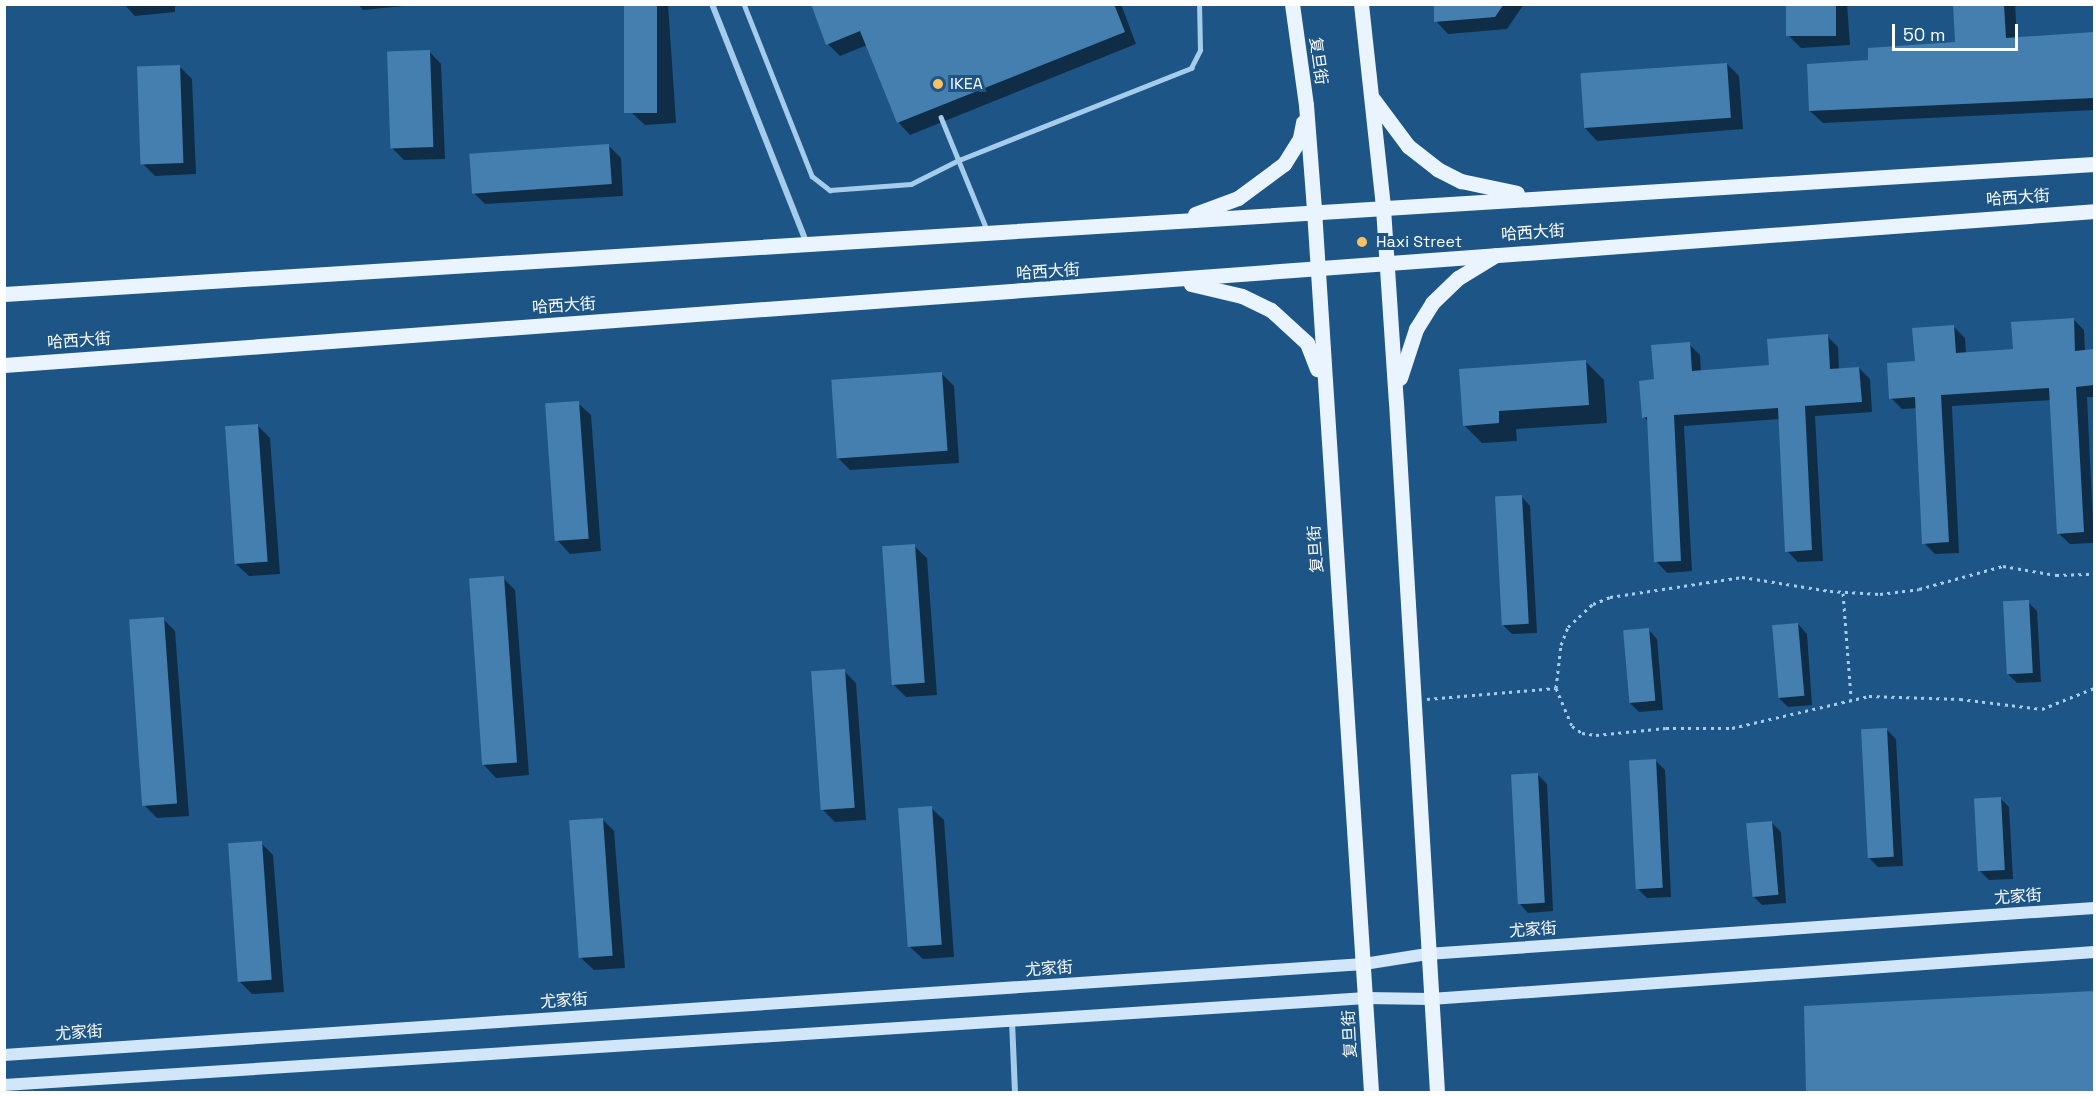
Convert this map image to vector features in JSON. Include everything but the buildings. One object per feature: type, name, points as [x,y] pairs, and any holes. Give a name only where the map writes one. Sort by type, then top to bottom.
[{"type":"main road","name":"复旦街","points":[[1292,4],[1306,105],[1314,210],[1323,388],[1371,1092]]},
{"type":"main road","points":[[1361,4],[1383,208],[1437,1092]]},
{"type":"main road","points":[[1371,96],[1408,146],[1437,170],[1461,181],[1541,198]]},
{"type":"main road","points":[[1179,220],[1238,198],[1284,164],[1300,138],[1306,105]]},
{"type":"main road","name":"哈西大街","points":[[4,294],[1314,210],[1383,208],[2094,164]]},
{"type":"main road","name":"哈西大街","points":[[4,365],[1176,280],[1317,269],[1385,260],[1499,254],[2094,211]]},
{"type":"main road","points":[[1396,402],[1403,361],[1432,303],[1458,278],[1499,254]]},
{"type":"main road","points":[[1176,280],[1242,296],[1287,321],[1307,343],[1323,388]]},
{"type":"main road","name":"尤家街","points":[[4,1055],[1364,964],[1427,954],[2094,908]]},
{"type":"main road","points":[[4,1085],[1366,998],[1431,999],[2094,952]]},
{"type":"street","points":[[712,4],[807,244]]},
{"type":"street","points":[[1012,1020],[1015,1092]]},
{"type":"lane","points":[[744,4],[812,176],[819,185],[830,190],[911,184],[959,160],[1191,68],[1200,50],[1199,4]]},
{"type":"lane","points":[[941,117],[988,232]]},
{"type":"path","points":[[2094,574],[2056,575],[2003,566],[1900,592],[1843,592],[1742,577],[1610,597],[1593,604],[1568,627],[1561,645],[1556,688],[1572,726],[1582,733],[1596,735],[1666,728],[1732,728],[1851,699],[1898,695],[2042,709],[2094,688]]},
{"type":"path","points":[[1843,592],[1851,699]]},
{"type":"path","points":[[1413,700],[1556,688]]},
{"type":"place","name":"IKEA","points":[[938,84]]},
{"type":"place","name":"Haxi Street","points":[[1362,242]]}]
